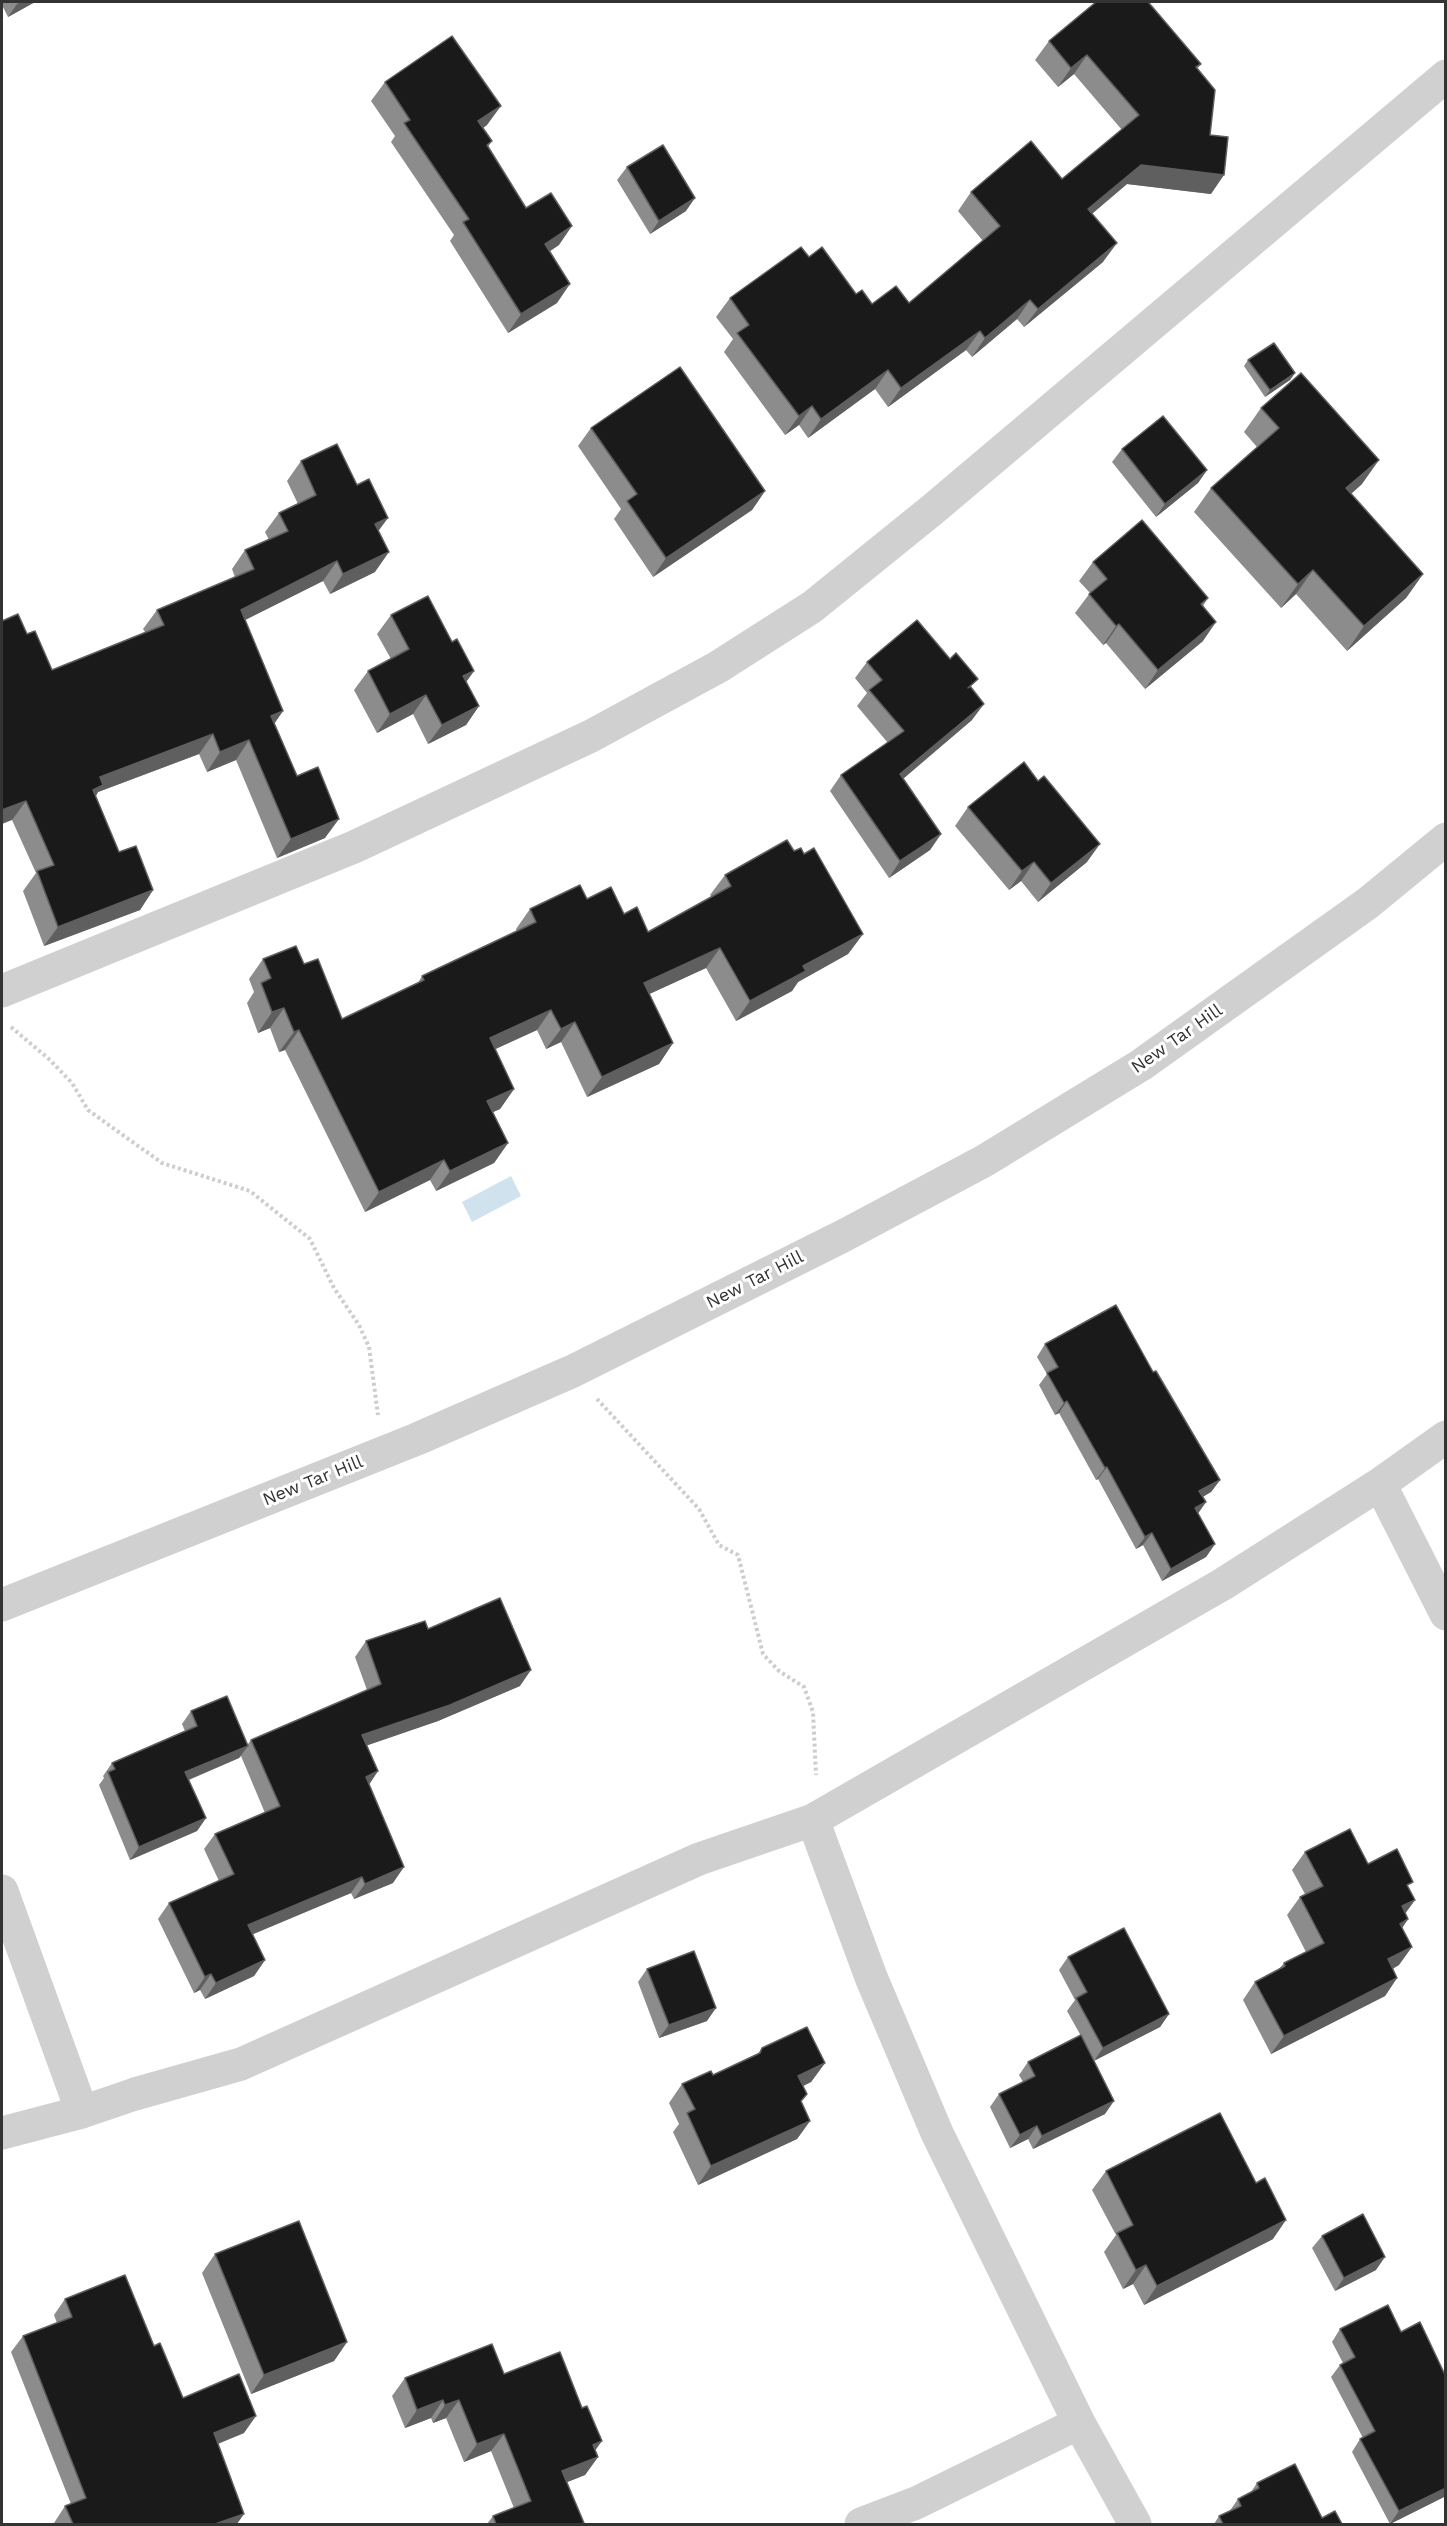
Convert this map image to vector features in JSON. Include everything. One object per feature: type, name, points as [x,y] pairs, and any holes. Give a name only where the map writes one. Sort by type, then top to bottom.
[{"type":"street","points":[[2,991],[354,847],[591,736],[718,667],[812,607],[932,510],[1446,76]]},
{"type":"street","name":"New Tar Hill","points":[[2,1605],[417,1439],[573,1371],[843,1236],[984,1161],[1131,1071],[1368,903],[1446,839]]},
{"type":"street","points":[[2,2133],[82,2112],[135,2094],[241,2064],[699,1859],[813,1820],[1223,1584],[1380,1484],[1446,1437]]},
{"type":"street","points":[[1380,1484],[1446,1614]]},
{"type":"street","points":[[813,1820],[871,1977],[937,2133],[1079,2423],[1135,2524]]},
{"type":"street","points":[[2,1892],[82,2112]]},
{"type":"street","points":[[861,2524],[916,2503],[1079,2423]]},
{"type":"path","points":[[10,1026],[50,1060],[72,1083],[88,1110],[162,1162],[250,1191],[310,1239],[334,1288],[359,1325],[369,1347],[378,1416],[393,1433],[417,1439]]},
{"type":"path","points":[[573,1371],[646,1455],[681,1488],[699,1509],[719,1545],[738,1555],[762,1654],[779,1671],[804,1687],[813,1712],[817,1759],[813,1820]]},
{"type":"water","points":[[511,1176],[521,1196],[472,1222],[462,1202]]},
{"type":"building","points":[[1096,2],[1151,2],[1149,3],[1201,64],[1196,67],[1215,90],[1210,135],[1228,137],[1224,175],[1141,165],[1088,209],[1117,243],[1038,309],[1030,300],[985,338],[980,331],[901,388],[888,370],[821,419],[812,406],[799,416],[737,333],[749,325],[730,298],[801,247],[809,257],[822,247],[856,294],[862,290],[872,304],[896,286],[909,303],[1000,226],[971,192],[1031,141],[1062,179],[1139,115],[1087,55],[1071,68],[1049,41]]},
{"type":"building","points":[[452,36],[501,106],[478,121],[492,141],[487,145],[526,208],[551,193],[572,226],[545,244],[570,284],[521,314],[463,222],[469,219],[404,123],[410,120],[385,82]]},
{"type":"building","points":[[663,145],[695,198],[659,221],[627,167]]},
{"type":"building","points":[[1274,343],[1295,373],[1270,390],[1248,360]]},
{"type":"building","points":[[680,367],[765,491],[666,558],[627,501],[637,494],[591,428]]},
{"type":"building","points":[[1301,373],[1379,460],[1346,488],[1423,574],[1364,626],[1313,570],[1298,584],[1211,488],[1279,428],[1261,408]]},
{"type":"building","points":[[1163,416],[1207,470],[1165,504],[1122,449]]},
{"type":"building","points":[[337,444],[357,485],[369,479],[388,518],[375,524],[389,552],[343,574],[337,561],[241,610],[283,711],[271,716],[297,776],[318,767],[339,819],[291,839],[249,740],[220,752],[213,734],[100,777],[103,785],[93,790],[119,852],[136,846],[153,890],[58,927],[37,871],[54,865],[26,801],[2,810],[2,621],[18,614],[27,634],[35,631],[52,670],[164,625],[157,610],[254,569],[245,550],[288,531],[279,513],[316,495],[301,461]]},
{"type":"building","points":[[1142,520],[1208,598],[1201,604],[1216,622],[1158,670],[1119,624],[1116,626],[1089,594],[1107,579],[1093,562]]},
{"type":"building","points":[[428,596],[452,642],[457,639],[474,671],[463,676],[479,706],[442,725],[426,695],[390,714],[368,671],[409,649],[391,615]]},
{"type":"building","points":[[917,620],[950,659],[956,653],[978,679],[970,686],[984,704],[900,774],[941,834],[900,861],[841,775],[904,731],[869,690],[882,680],[867,662]]},
{"type":"building","points":[[1024,762],[1038,781],[1044,776],[1100,844],[1051,883],[1034,862],[1022,871],[968,807]]},
{"type":"building","points":[[787,840],[794,851],[801,848],[804,854],[814,848],[863,934],[803,966],[806,971],[750,1001],[720,948],[644,983],[673,1043],[602,1077],[575,1022],[561,1029],[551,1010],[490,1038],[514,1089],[487,1101],[508,1143],[450,1171],[444,1160],[379,1192],[299,1030],[294,1032],[284,1008],[272,1012],[261,983],[271,978],[263,959],[296,946],[304,964],[318,959],[342,1019],[424,980],[422,976],[536,922],[530,909],[580,885],[587,899],[611,887],[624,914],[637,907],[648,932],[731,886],[725,875]]},
{"type":"building","points":[[1116,1305],[1153,1372],[1156,1371],[1220,1480],[1199,1491],[1206,1502],[1195,1508],[1215,1544],[1171,1569],[1152,1533],[1145,1537],[1107,1467],[1105,1468],[1067,1401],[1064,1403],[1047,1373],[1058,1367],[1045,1344]]},
{"type":"building","points":[[500,1598],[531,1670],[450,1705],[362,1735],[378,1771],[366,1777],[404,1867],[365,1884],[362,1877],[248,1925],[265,1960],[216,1983],[211,1974],[205,1977],[169,1903],[234,1874],[215,1834],[280,1806],[251,1740],[381,1684],[366,1641],[425,1621],[428,1629]]},
{"type":"building","points":[[227,1696],[248,1746],[185,1772],[206,1818],[139,1847],[108,1772],[115,1769],[112,1763],[197,1726],[191,1711]]},
{"type":"building","points":[[1350,1829],[1368,1864],[1397,1849],[1413,1882],[1407,1885],[1415,1900],[1402,1906],[1408,1919],[1400,1924],[1412,1947],[1388,1959],[1397,1978],[1284,2036],[1255,1982],[1285,1966],[1284,1963],[1324,1943],[1300,1897],[1323,1886],[1305,1852]]},
{"type":"building","points":[[1124,1928],[1169,2014],[1103,2048],[1076,1998],[1087,1992],[1068,1957]]},
{"type":"building","points":[[694,1951],[716,2008],[669,2025],[647,1969]]},
{"type":"building","points":[[807,2027],[825,2063],[798,2076],[807,2094],[801,2101],[810,2121],[711,2166],[687,2113],[695,2109],[682,2084],[711,2071],[713,2075]]},
{"type":"building","points":[[1081,2035],[1114,2101],[1042,2136],[1037,2126],[1020,2135],[999,2094],[1035,2076],[1028,2062]]},
{"type":"building","points":[[1220,2113],[1256,2183],[1265,2178],[1286,2220],[1157,2286],[1146,2265],[1136,2270],[1117,2233],[1133,2225],[1106,2171]]},
{"type":"building","points":[[1363,2214],[1385,2257],[1344,2278],[1322,2236]]},
{"type":"building","points":[[299,2221],[347,2342],[264,2375],[215,2254]]},
{"type":"building","points":[[125,2275],[154,2346],[160,2343],[183,2398],[239,2374],[256,2416],[214,2433],[244,2514],[215,2524],[73,2524],[65,2506],[86,2498],[23,2336],[72,2317],[65,2299]]},
{"type":"building","points":[[1388,2305],[1401,2332],[1420,2322],[1446,2377],[1446,2488],[1399,2511],[1360,2439],[1375,2431],[1340,2365],[1355,2357],[1340,2329]]},
{"type":"building","points":[[492,2344],[504,2374],[560,2352],[582,2408],[587,2406],[602,2441],[593,2445],[598,2457],[562,2471],[584,2523],[496,2524],[493,2516],[531,2501],[504,2434],[477,2444],[459,2400],[445,2405],[443,2400],[417,2410],[405,2378]]},
{"type":"building","points":[[1295,2464],[1322,2518],[1335,2511],[1342,2524],[1223,2524],[1219,2516],[1241,2506],[1238,2499],[1259,2488],[1257,2483]]}]
